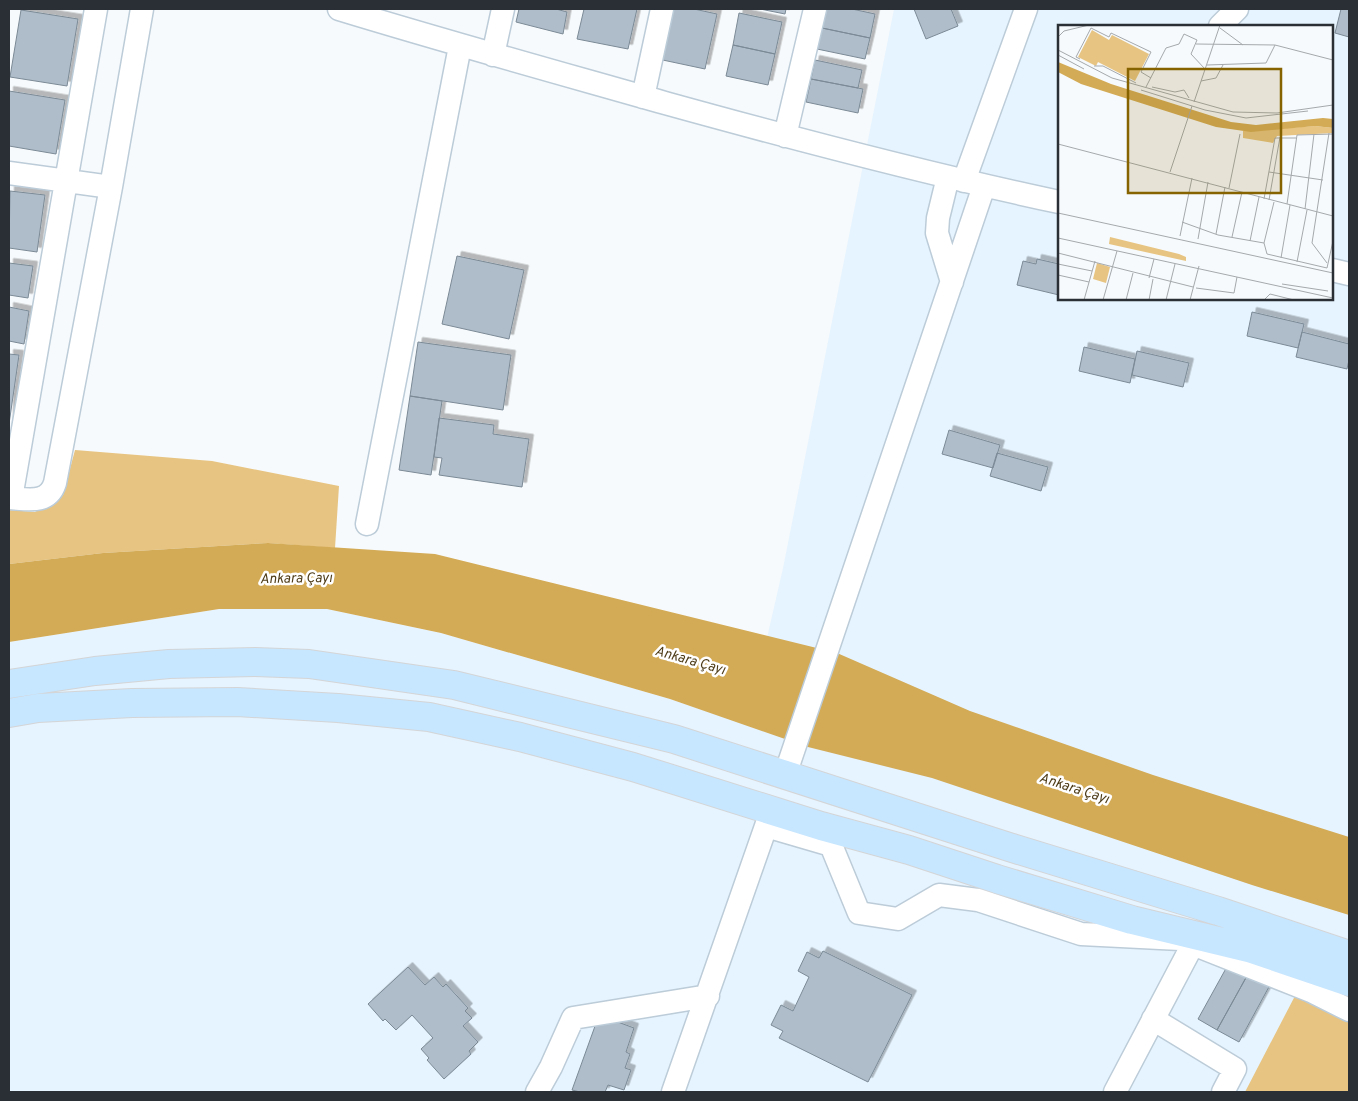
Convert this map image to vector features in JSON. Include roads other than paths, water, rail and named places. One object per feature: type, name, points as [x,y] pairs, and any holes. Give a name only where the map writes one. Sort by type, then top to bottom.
[{"type":"main road","points":[[9,684],[95,671],[169,664],[255,662],[309,664],[454,684],[674,739],[1218,911],[1349,955]]},
{"type":"main road","points":[[9,714],[38,708],[132,703],[237,702],[338,708],[429,718],[520,737],[633,767],[769,818],[910,850],[1132,920],[1252,949],[1349,982]]},
{"type":"main road","points":[[769,818],[785,775]]},
{"type":"street","points":[[96,9],[10,498],[41,498],[50,494],[55,483],[111,187],[142,9]]},
{"type":"street","points":[[493,55],[503,9]]},
{"type":"street","points":[[643,97],[662,9]]},
{"type":"street","points":[[785,136],[815,9]]},
{"type":"street","points":[[785,775],[952,282],[966,181],[1026,9]]},
{"type":"street","points":[[1221,25],[1237,9]]},
{"type":"street","points":[[345,10],[460,46],[785,136],[1058,202]]},
{"type":"street","points":[[367,524],[460,46]]},
{"type":"street","points":[[9,173],[111,187]]},
{"type":"street","points":[[952,282],[937,233],[938,218],[966,181]]},
{"type":"street","points":[[1333,270],[1349,274]]},
{"type":"street","points":[[674,1092],[769,818],[830,845],[859,913],[898,918],[939,895],[978,900],[1081,934],[1180,939],[1311,991],[1349,1010]]},
{"type":"street","points":[[1115,1092],[1193,944]]},
{"type":"street","points":[[537,1092],[551,1067],[573,1018],[708,996]]},
{"type":"street","points":[[1153,1019],[1235,1069],[1223,1092]]},
{"type":"water","name":"Ankara Çayı","points":[[268,543],[435,554],[837,653],[970,711],[1153,775],[1349,837],[1349,915],[1252,885],[932,778],[808,747],[670,699],[441,633],[327,609],[219,609],[9,642],[9,564],[103,553]]}]
